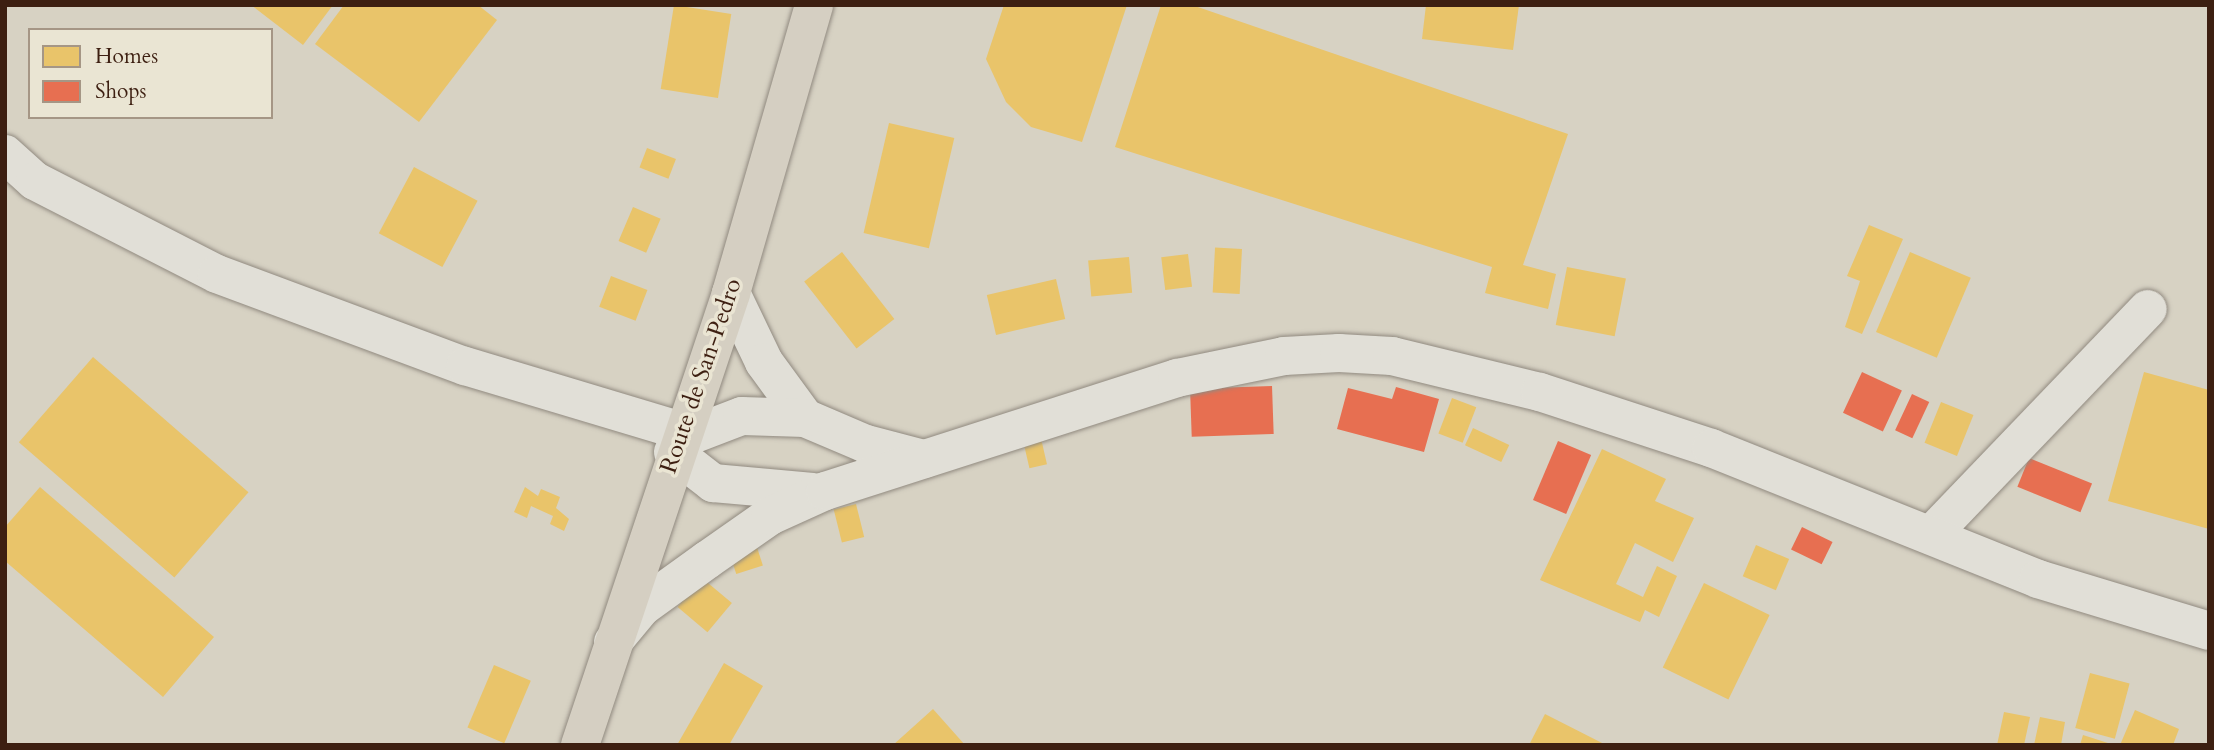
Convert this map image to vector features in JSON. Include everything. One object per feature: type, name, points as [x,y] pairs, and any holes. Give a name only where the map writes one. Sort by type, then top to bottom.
[{"type":"main road","name":"Route de San-Pedro","points":[[580,745],[677,441],[732,293],[814,5]]},
{"type":"street","points":[[5,154],[35,181],[218,274],[677,441],[713,483],[825,492]]},
{"type":"street","points":[[732,293],[764,362],[805,418]]},
{"type":"street","points":[[1931,535],[2148,309]]},
{"type":"street","points":[[611,644],[642,607],[707,560],[770,516],[825,492],[1177,379],[1284,356],[1392,356],[1540,392],[1711,448],[2038,579],[2209,631]]},
{"type":"street","points":[[677,441],[742,416],[805,418],[866,444],[924,459]]},
{"type":"building: Homes","points":[[251,5],[333,5],[303,45]]},
{"type":"building: Homes","points":[[344,5],[478,5],[497,20],[419,122],[315,44]]},
{"type":"building: Homes","points":[[674,5],[731,14],[718,98],[661,89]]},
{"type":"building: Homes","points":[[1004,5],[1127,5],[1082,142],[1031,127],[1006,102],[986,59]]},
{"type":"building: Homes","points":[[1161,5],[1192,5],[1568,134],[1523,265],[1556,274],[1548,309],[1485,293],[1492,267],[1115,147]]},
{"type":"building: Homes","points":[[1426,5],[1519,5],[1513,50],[1422,39]]},
{"type":"building: Homes","points":[[889,123],[954,138],[929,248],[864,233]]},
{"type":"building: Homes","points":[[647,148],[676,159],[668,179],[639,168]]},
{"type":"building: Homes","points":[[414,167],[478,201],[442,267],[379,233]]},
{"type":"building: Homes","points":[[633,207],[661,219],[646,253],[619,241]]},
{"type":"building: Homes","points":[[1869,225],[1903,239],[1862,334],[1845,327],[1860,281],[1847,276]]},
{"type":"building: Homes","points":[[1215,248],[1242,249],[1240,294],[1213,293]]},
{"type":"building: Homes","points":[[842,252],[894,319],[857,349],[804,282]]},
{"type":"building: Homes","points":[[1910,252],[1971,278],[1937,358],[1876,332]]},
{"type":"building: Homes","points":[[1188,254],[1192,287],[1165,290],[1161,257]]},
{"type":"building: Homes","points":[[1129,257],[1132,293],[1091,296],[1088,261]]},
{"type":"building: Homes","points":[[1567,267],[1626,278],[1615,336],[1556,325]]},
{"type":"building: Homes","points":[[611,276],[647,290],[636,321],[599,307]]},
{"type":"building: Homes","points":[[1056,279],[1065,319],[996,335],[987,295]]},
{"type":"building: Homes","points":[[93,357],[248,492],[174,577],[19,442]]},
{"type":"building: Homes","points":[[2144,372],[2209,390],[2209,529],[2108,501]]},
{"type":"building: Homes","points":[[1452,398],[1476,407],[1463,443],[1438,433]]},
{"type":"building: Homes","points":[[1941,402],[1973,415],[1957,456],[1925,443]]},
{"type":"building: Homes","points":[[1473,428],[1509,445],[1501,462],[1465,445]]},
{"type":"building: Homes","points":[[1040,434],[1047,464],[1029,468],[1022,438]]},
{"type":"building: Homes","points":[[1602,449],[1666,479],[1655,501],[1694,518],[1673,562],[1635,543],[1616,584],[1643,597],[1657,566],[1677,576],[1659,617],[1645,610],[1640,622],[1540,580]]},
{"type":"building: Homes","points":[[40,487],[214,637],[163,697],[5,561],[5,527]]},
{"type":"building: Homes","points":[[525,487],[538,496],[541,489],[560,497],[556,508],[569,519],[564,531],[550,524],[553,516],[531,506],[527,518],[514,512]]},
{"type":"building: Homes","points":[[856,504],[864,537],[842,543],[834,510]]},
{"type":"building: Homes","points":[[753,535],[763,565],[736,574],[726,544]]},
{"type":"building: Homes","points":[[1756,545],[1789,559],[1776,590],[1743,576]]},
{"type":"building: Homes","points":[[702,578],[732,603],[707,632],[678,607]]},
{"type":"building: Homes","points":[[1704,583],[1770,615],[1728,699],[1663,667]]},
{"type":"building: Homes","points":[[724,663],[763,686],[729,745],[677,745]]},
{"type":"building: Homes","points":[[494,665],[531,681],[504,743],[467,728]]},
{"type":"building: Homes","points":[[2090,673],[2130,684],[2115,739],[2075,728]]},
{"type":"building: Homes","points":[[933,709],[965,745],[893,745]]},
{"type":"building: Homes","points":[[2135,710],[2179,729],[2173,745],[2120,745]]},
{"type":"building: Homes","points":[[2004,712],[2030,717],[2024,745],[1997,745]]},
{"type":"building: Homes","points":[[1545,714],[1606,745],[1529,745]]},
{"type":"building: Homes","points":[[2040,717],[2065,722],[2061,745],[2034,745]]},
{"type":"building: Homes","points":[[2083,735],[2111,744],[2111,745],[2080,745]]},
{"type":"building: Shops","points":[[1862,372],[1902,391],[1883,431],[1843,413]]},
{"type":"building: Shops","points":[[1272,386],[1274,434],[1192,437],[1190,389]]},
{"type":"building: Shops","points":[[1396,387],[1439,399],[1424,452],[1337,429],[1348,388],[1392,399]]},
{"type":"building: Shops","points":[[1912,394],[1929,402],[1912,438],[1895,430]]},
{"type":"building: Shops","points":[[1558,441],[1591,455],[1566,514],[1533,500]]},
{"type":"building: Shops","points":[[2029,458],[2092,483],[2080,512],[2017,487]]},
{"type":"building: Shops","points":[[1802,527],[1833,542],[1822,564],[1791,549]]}]
